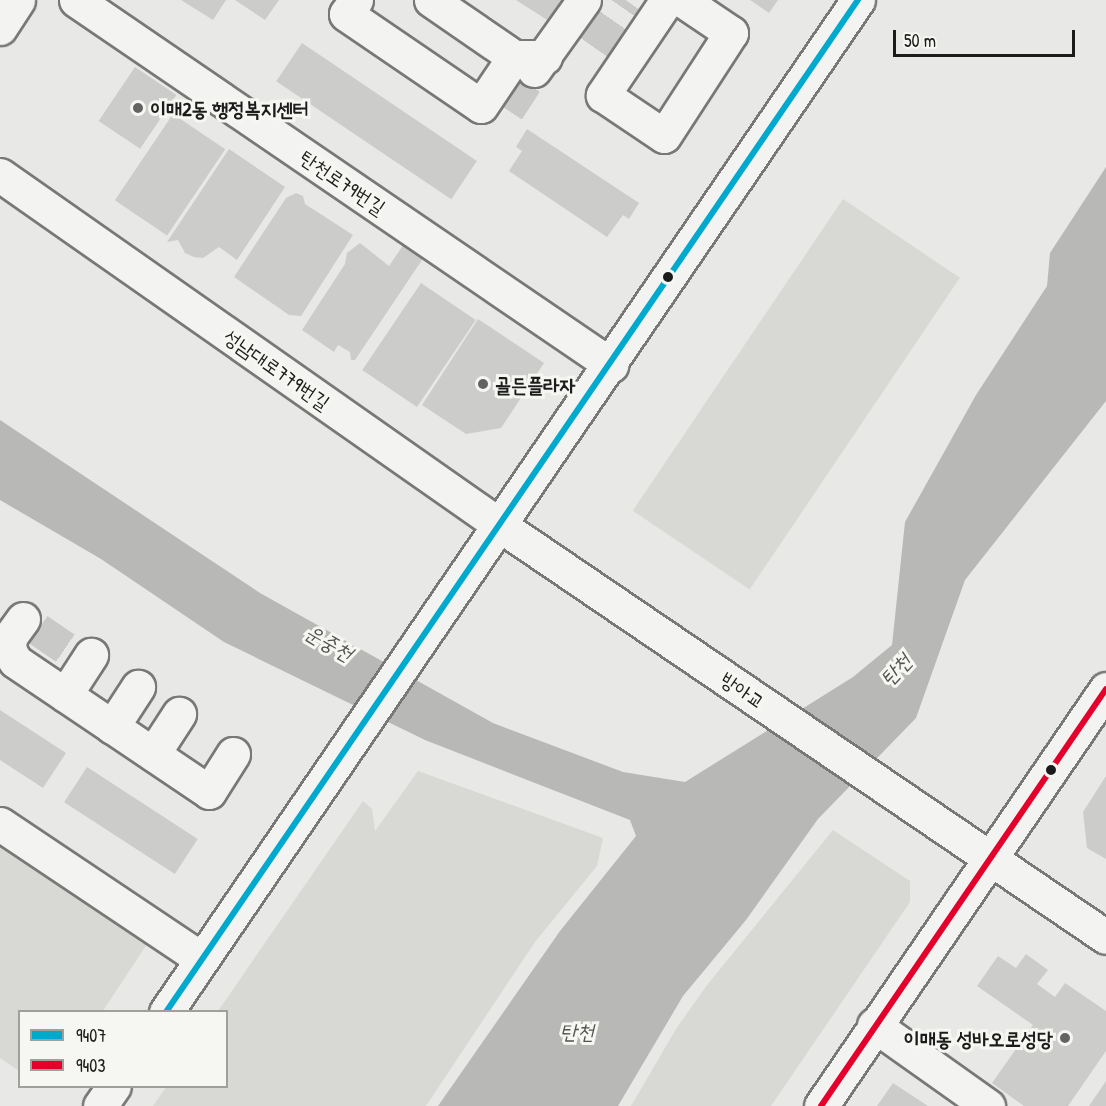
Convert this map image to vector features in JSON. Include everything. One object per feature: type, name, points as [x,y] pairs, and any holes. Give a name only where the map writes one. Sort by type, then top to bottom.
[{"type":"street","points":[[0,28],[18,0]]},
{"type":"street","name":"탄천로79번길","points":[[76,0],[611,365]]},
{"type":"street","points":[[356,0],[346,14],[481,106],[531,61],[584,0]]},
{"type":"street","points":[[431,0],[531,61]]},
{"type":"street","points":[[667,0],[603,95],[664,136],[731,33],[682,0]]},
{"type":"street","points":[[166,1010],[458,590],[858,0]]},
{"type":"street","name":"성남대로779번길","points":[[0,175],[554,561]]},
{"type":"street","name":"방아교","points":[[554,561],[990,857]]},
{"type":"street","points":[[20,617],[10,637],[9,649],[15,661],[209,792],[233,754]]},
{"type":"street","points":[[65,695],[91,655]]},
{"type":"street","points":[[112,727],[138,687]]},
{"type":"street","points":[[821,1106],[874,1025],[1104,694]]},
{"type":"street","points":[[153,754],[179,714]]},
{"type":"street","points":[[0,824],[202,959]]},
{"type":"street","points":[[990,857],[1106,937]]},
{"type":"street","points":[[874,1025],[988,1106]]},
{"type":"street","points":[[100,1106],[113,1088]]},
{"type":"shaded area","points":[[843,199],[960,278],[750,590],[633,511]]},
{"type":"shaded area","points":[[418,771],[603,838],[597,866],[535,942],[426,1106],[153,1106],[165,1088],[228,1088],[228,1010],[219,1010],[363,801],[372,809],[375,831]]},
{"type":"shaded area","points":[[833,830],[910,881],[910,902],[771,1106],[631,1106],[676,1029],[707,985]]},
{"type":"shaded area","points":[[0,839],[151,938],[104,1010],[18,1010],[18,1070],[0,1058]]},
{"type":"water","name":"탄천","points":[[1106,167],[1106,401],[965,580],[916,718],[818,819],[746,920],[683,996],[618,1106],[438,1106],[560,931],[636,836],[630,820],[425,740],[224,642],[101,559],[0,500],[0,420],[260,593],[493,723],[623,772],[685,782],[853,677],[892,645],[905,522],[976,395],[1047,286],[1050,253]]},
{"type":"building","points":[[181,0],[226,0],[213,20]]},
{"type":"building","points":[[235,0],[279,0],[265,20]]},
{"type":"building","points":[[516,0],[575,0],[558,27]]},
{"type":"building","points":[[750,0],[778,0],[769,13]]},
{"type":"building","points":[[302,43],[477,161],[451,199],[276,81]]},
{"type":"building","name":"이매2동 행정복지센터","points":[[135,67],[176,95],[140,149],[99,121]]},
{"type":"building","points":[[173,114],[225,149],[167,235],[115,200]]},
{"type":"building","points":[[527,129],[639,203],[629,219],[623,215],[607,237],[509,171],[522,151],[516,147]]},
{"type":"building","points":[[229,149],[285,187],[237,260],[219,247],[203,258],[194,257],[185,253],[178,240],[167,242]]},
{"type":"building","points":[[296,193],[303,196],[305,204],[353,235],[301,316],[289,315],[234,277],[286,198]]},
{"type":"building","points":[[360,243],[389,266],[404,244],[424,257],[355,360],[351,360],[350,352],[338,345],[334,352],[302,330],[345,264],[347,253]]},
{"type":"building","points":[[421,283],[476,320],[417,407],[362,370]]},
{"type":"building","name":"골든플라자","points":[[478,319],[544,363],[501,428],[466,434],[422,405]]},
{"type":"building","points":[[0,710],[66,753],[43,788],[0,760]]},
{"type":"building","points":[[87,767],[198,839],[175,874],[64,802]]},
{"type":"building","points":[[1106,776],[1106,859],[1087,848],[1083,812]]},
{"type":"building","name":"이매동 성바오로성당","points":[[1026,954],[1048,970],[1037,984],[1055,997],[1065,983],[1106,1011],[1106,1051],[1068,1106],[1024,1106],[992,1083],[1033,1025],[977,986],[998,956],[1016,968]]},
{"type":"building","points":[[1106,1081],[1106,1106],[1089,1106]]},
{"type":"building","points":[[893,1083],[928,1106],[877,1106]]},
{"type":"tunnel","points":[[594,47],[627,0]]},
{"type":"tunnel","points":[[508,110],[534,70]]},
{"type":"tunnel","points":[[38,629],[73,653]]},
{"type":"transit line","name":"9407","points":[[167,1010],[858,0]]},
{"type":"transit line","name":"9403","points":[[821,1106],[1106,689]]},
{"type":"place","name":"이매2동 행정복지센터","points":[[138,108]]},
{"type":"place","name":"골든플라자","points":[[483,384]]},
{"type":"place","name":"이매동 성바오로성당","points":[[1065,1038]]},
{"type":"water label","name":"운중천","points":[[329,643]]}]
